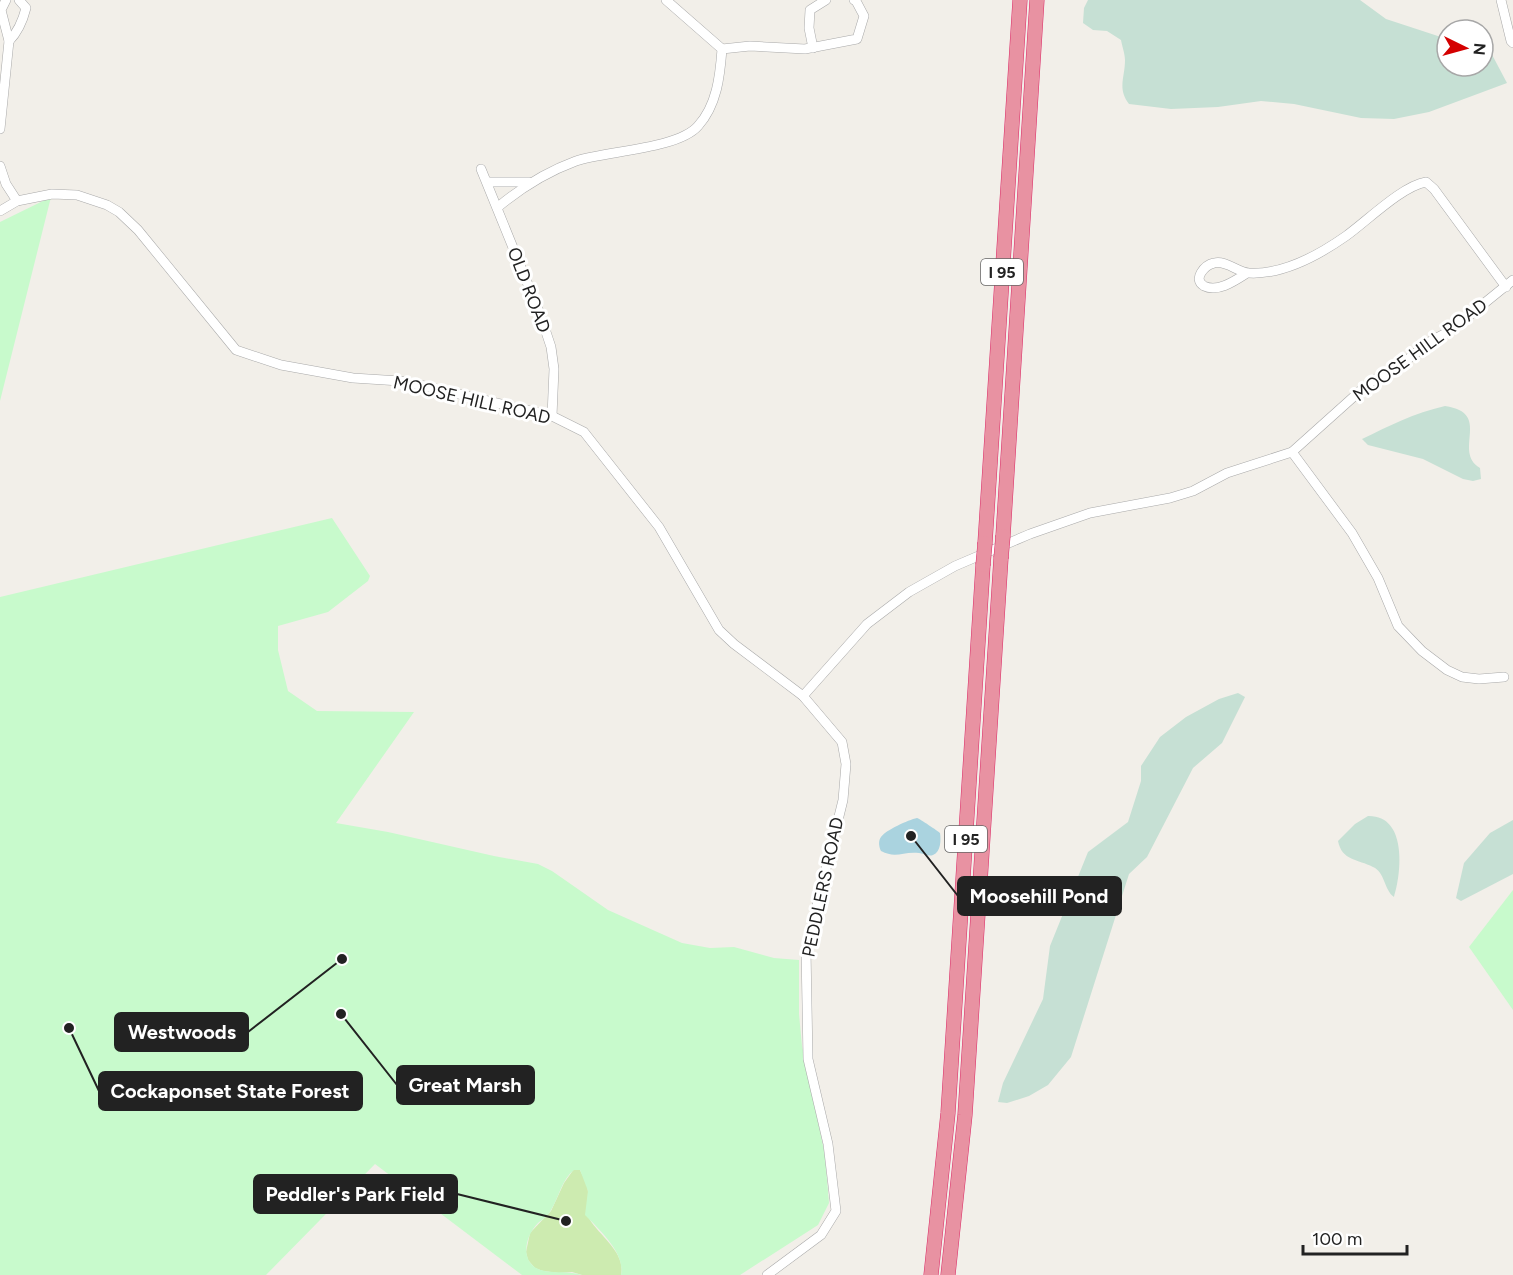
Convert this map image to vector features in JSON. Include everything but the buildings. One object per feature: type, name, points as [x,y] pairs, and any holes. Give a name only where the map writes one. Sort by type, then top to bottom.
[{"type":"highway","name":"I 95","points":[[931,1275],[948,1113],[1020,0]]},
{"type":"highway","name":"I 95","points":[[948,1275],[965,1115],[1037,0]]},
{"type":"street","points":[[0,129],[9,41],[1,9],[6,0]]},
{"type":"street","points":[[9,41],[15,35],[26,8],[19,0]]},
{"type":"street","points":[[666,0],[722,49],[750,46],[804,49],[857,39],[864,16],[854,0]]},
{"type":"street","points":[[813,48],[809,28],[810,10],[826,0]]},
{"type":"street","points":[[1501,0],[1513,43]]},
{"type":"street","points":[[498,207],[520,188],[544,174],[578,160],[677,139],[697,128],[712,107],[720,72],[722,49]]},
{"type":"street","points":[[0,166],[6,184],[17,201]]},
{"type":"street","name":"OLD ROAD","points":[[481,169],[498,207],[551,347],[554,369],[552,417]]},
{"type":"street","points":[[487,182],[531,182]]},
{"type":"street","points":[[1247,273],[1224,263],[1215,262],[1206,267],[1199,279],[1202,285],[1206,286],[1226,285],[1247,273],[1277,269],[1314,257],[1352,232],[1406,190],[1418,183],[1426,182],[1510,283]]},
{"type":"street","name":"MOOSE HILL ROAD","points":[[0,211],[17,201],[66,193],[90,198],[119,212],[138,230],[236,350],[281,364],[353,378],[411,383],[552,417],[584,432],[659,527],[719,630],[744,652],[803,696],[867,624],[909,592],[955,566],[1030,534],[1090,513],[1170,498],[1193,491],[1227,473],[1292,452],[1369,383],[1403,363],[1431,341],[1450,331],[1510,283]]},
{"type":"street","points":[[1292,452],[1352,533],[1378,578],[1398,626],[1414,643],[1447,670],[1462,677],[1479,679],[1504,677]]},
{"type":"street","name":"PEDDLERS ROAD","points":[[767,1275],[821,1235],[836,1211],[828,1144],[808,1059],[806,950],[843,800],[846,764],[842,742],[803,696]]},
{"type":"green space","points":[[1088,0],[1360,0],[1386,19],[1435,35],[1435,78],[1495,78],[1495,60],[1507,83],[1429,112],[1394,119],[1361,118],[1294,104],[1261,101],[1218,107],[1171,109],[1129,104],[1122,88],[1125,55],[1121,40],[1107,31],[1093,30],[1083,23],[1084,8]]},
{"type":"green space","points":[[51,197],[0,401],[0,222]]},
{"type":"green space","points":[[1445,406],[1459,410],[1467,416],[1470,424],[1469,452],[1472,461],[1480,468],[1481,479],[1473,481],[1463,479],[1423,459],[1368,445],[1362,439],[1412,416]]},
{"type":"green space","points":[[332,518],[370,576],[368,581],[328,612],[278,626],[278,650],[288,691],[317,711],[414,712],[336,823],[538,864],[552,871],[608,910],[682,943],[710,948],[734,947],[774,958],[799,960],[799,1014],[802,1046],[825,1155],[829,1203],[818,1225],[740,1275],[621,1275],[621,1267],[615,1250],[585,1215],[588,1191],[580,1170],[574,1170],[564,1183],[550,1212],[530,1234],[526,1253],[531,1264],[541,1270],[582,1275],[522,1275],[375,1164],[266,1275],[0,1275],[0,597]]},
{"type":"green space","points":[[1238,693],[1245,697],[1222,743],[1193,768],[1147,857],[1129,874],[1071,1057],[1048,1085],[1029,1096],[1007,1103],[998,1102],[1003,1083],[1043,999],[1050,946],[1088,852],[1128,822],[1141,781],[1141,766],[1160,737],[1186,717],[1219,699]]},
{"type":"green space","points":[[1368,816],[1381,818],[1390,825],[1399,847],[1399,874],[1394,897],[1377,869],[1347,856],[1340,848],[1338,841],[1355,824]]},
{"type":"green space","points":[[1513,820],[1513,874],[1461,901],[1456,898],[1464,863],[1490,833]]},
{"type":"green space","points":[[1513,890],[1513,1010],[1469,947]]},
{"type":"green space","points":[[574,1169],[580,1170],[586,1184],[590,1220],[620,1259],[621,1275],[582,1275],[572,1272],[543,1271],[535,1268],[528,1260],[526,1252],[530,1233],[551,1211],[564,1183]]},
{"type":"water","points":[[917,818],[940,833],[940,846],[936,853],[895,855],[881,851],[879,842],[884,834]]},
{"type":"place","name":"Moosehill Pond","points":[[911,836]]},
{"type":"place","name":"Westwoods","points":[[342,959]]},
{"type":"place","name":"Great Marsh","points":[[341,1014]]},
{"type":"place","name":"Cockaponset State Forest","points":[[69,1028]]},
{"type":"place","name":"Peddler's Park Field","points":[[566,1221]]}]
